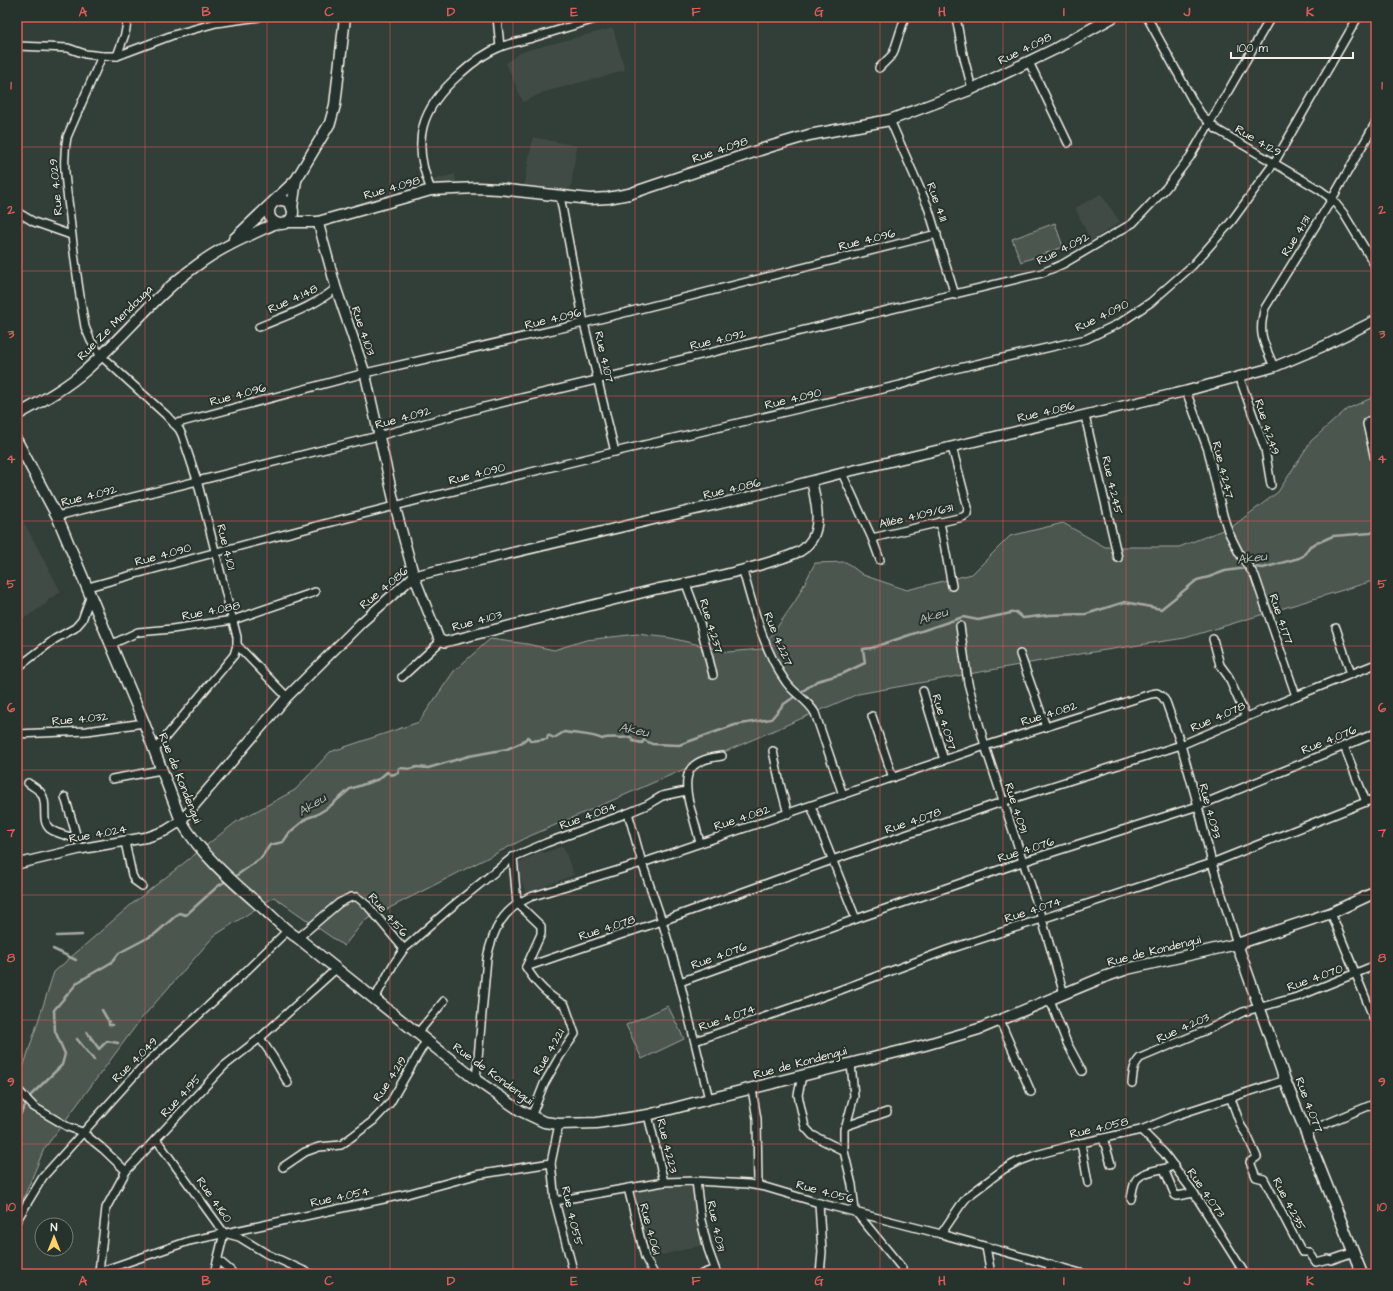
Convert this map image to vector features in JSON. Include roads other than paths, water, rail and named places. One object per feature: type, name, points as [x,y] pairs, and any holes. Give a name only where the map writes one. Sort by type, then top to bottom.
[{"type":"main road","name":"Rue Ze Mendouga","points":[[17,415],[77,378],[176,281],[228,244],[296,180],[330,123],[335,105],[345,17]]},
{"type":"main road","name":"Rue 4.098","points":[[281,222],[317,222],[431,190],[478,188],[499,189],[590,199],[608,198],[629,194],[802,137],[890,120],[972,89],[1056,49],[1113,17]]},
{"type":"main road","name":"Rue Ze Mendouga","points":[[292,211],[296,180]]},
{"type":"main road","points":[[292,211],[289,220],[281,222],[270,218],[269,215],[272,204],[275,201],[283,200],[287,202],[292,211],[317,222]]},
{"type":"main road","name":"Rue Ze Mendouga","points":[[228,244],[281,222]]},
{"type":"main road","name":"Rue de Kondengui","points":[[17,441],[57,516],[90,591],[110,645],[144,723],[181,822],[190,836],[219,870],[287,931],[298,938],[476,1080],[503,1100],[531,1117],[544,1122],[559,1124],[597,1123],[648,1115],[925,1045],[1000,1021],[1104,977],[1127,969],[1237,944],[1332,913],[1376,892]]},
{"type":"main road","name":"Rue 4.077","points":[[1237,944],[1285,1080],[1362,1274]]},
{"type":"street","points":[[116,56],[125,34],[128,17]]},
{"type":"street","points":[[17,46],[54,46],[68,48],[85,54],[116,56],[173,35],[216,23],[259,17]]},
{"type":"street","points":[[497,17],[500,47]]},
{"type":"street","points":[[431,190],[425,177],[420,143],[423,124],[433,104],[448,84],[476,60],[500,47],[602,17]]},
{"type":"street","points":[[879,68],[893,54],[904,17]]},
{"type":"street","points":[[956,17],[962,50],[972,89]]},
{"type":"street","name":"Rue 4.129","points":[[1147,17],[1194,103],[1210,124],[1223,134],[1274,162],[1332,199],[1344,214],[1376,267]]},
{"type":"street","name":"Rue 4.092","points":[[57,516],[378,436],[484,407],[1042,273],[1063,264],[1133,223],[1166,188],[1190,157],[1271,17]]},
{"type":"street","name":"Rue 4.090","points":[[90,591],[216,552],[395,506],[615,452],[885,389],[937,373],[1086,339],[1120,323],[1151,302],[1193,265],[1231,222],[1274,162],[1358,17]]},
{"type":"street","name":"Rue 4.029","points":[[101,356],[91,341],[85,326],[71,234],[64,151],[67,137],[102,56]]},
{"type":"street","points":[[1029,62],[1068,143]]},
{"type":"street","name":"Rue 4.111","points":[[890,120],[918,182],[937,234],[954,295]]},
{"type":"street","name":"Rue 4.131","points":[[1274,367],[1260,333],[1261,321],[1265,308],[1332,199],[1376,122]]},
{"type":"street","name":"Rue 4.107","points":[[560,196],[584,323],[615,452]]},
{"type":"street","points":[[17,212],[34,222],[71,234]]},
{"type":"street","name":"Rue 4.103","points":[[317,222],[336,288],[365,373],[378,436],[414,576],[441,641],[445,642],[657,589],[743,571],[797,553],[808,544],[815,533],[817,519],[812,482]]},
{"type":"street","name":"Rue 4.096","points":[[174,424],[365,373],[584,323],[937,234]]},
{"type":"street","points":[[1371,259],[1376,251]]},
{"type":"street","name":"Rue 4.148","points":[[259,327],[310,305],[336,288]]},
{"type":"street","name":"Rue 4.086","points":[[181,822],[287,697],[361,623],[414,576],[812,482],[842,473],[1186,391],[1274,367],[1324,346],[1376,320]]},
{"type":"street","name":"Rue 4.101","points":[[101,356],[174,424],[182,435],[197,480],[216,552],[233,620],[237,645]]},
{"type":"street","name":"Rue 4.249","points":[[1239,376],[1265,449],[1270,485]]},
{"type":"street","name":"Rue 4.247","points":[[1186,391],[1208,450],[1228,531],[1239,553]]},
{"type":"street","name":"Rue 4.245","points":[[1084,416],[1118,558]]},
{"type":"street","points":[[1376,419],[1368,421],[1367,424],[1376,464]]},
{"type":"street","name":"Allée 4.109/631","points":[[842,473],[872,538],[963,517],[968,511],[952,447]]},
{"type":"street","points":[[940,522],[952,586]]},
{"type":"street","points":[[872,538],[880,560]]},
{"type":"street","name":"Rue 4.177","points":[[1239,553],[1255,576],[1296,696]]},
{"type":"street","name":"Rue 4.227","points":[[743,571],[753,608],[770,656],[786,682],[808,703],[815,713],[843,795]]},
{"type":"street","name":"Rue 4.237","points":[[686,584],[699,619],[713,675]]},
{"type":"street","points":[[17,668],[75,628],[82,620],[90,591]]},
{"type":"street","name":"Rue 4.088","points":[[110,645],[138,632],[172,629],[233,620],[315,592]]},
{"type":"street","name":"Rue 4.091","points":[[960,626],[968,683],[985,746],[1002,802],[1042,919],[1064,994]]},
{"type":"street","points":[[1336,628],[1351,674]]},
{"type":"street","points":[[1213,639],[1220,665],[1228,676],[1246,717]]},
{"type":"street","points":[[402,677],[441,641]]},
{"type":"street","points":[[154,751],[234,655],[237,645],[287,697]]},
{"type":"street","points":[[1020,654],[1046,727]]},
{"type":"street","name":"Rue 4.078","points":[[526,967],[1002,802],[1181,745],[1376,664]]},
{"type":"street","name":"Rue 4.097","points":[[923,691],[944,760]]},
{"type":"street","name":"Rue 4.093","points":[[1151,694],[1157,693],[1162,696],[1166,702],[1181,745],[1212,863],[1237,944]]},
{"type":"street","name":"Rue 4.082","points":[[476,1080],[487,958],[491,940],[500,921],[508,911],[518,903],[530,897],[642,863],[985,746],[1151,694]]},
{"type":"street","points":[[872,716],[893,778]]},
{"type":"street","name":"Rue 4.032","points":[[17,734],[87,731],[144,723]]},
{"type":"street","name":"Rue 4.076","points":[[680,982],[1022,862],[1198,806],[1376,733]]},
{"type":"street","points":[[1344,746],[1366,802]]},
{"type":"street","points":[[773,752],[788,814]]},
{"type":"street","points":[[700,843],[686,790],[686,781],[692,767],[702,760],[722,756]]},
{"type":"street","points":[[112,779],[161,770]]},
{"type":"street","points":[[28,783],[41,792],[45,802],[44,818],[50,829],[77,839]]},
{"type":"street","points":[[628,814],[662,796],[686,790]]},
{"type":"street","points":[[65,797],[80,849]]},
{"type":"street","name":"Rue 4.074","points":[[695,1041],[808,1002],[947,950],[1212,863],[1376,798]]},
{"type":"street","points":[[811,806],[856,919]]},
{"type":"street","name":"Rue 4.084","points":[[374,1000],[393,965],[404,949],[449,909],[513,857],[546,843],[628,814],[680,982],[709,1099]]},
{"type":"street","name":"Rue 4.024","points":[[17,864],[80,849],[148,837],[165,831],[181,822]]},
{"type":"street","points":[[125,842],[132,875],[135,881],[142,886]]},
{"type":"street","points":[[513,857],[518,903],[541,926],[542,934],[526,967]]},
{"type":"street","name":"Rue 4.156","points":[[298,938],[339,904],[351,897],[357,897],[368,906],[404,949]]},
{"type":"street","points":[[1332,913],[1376,1024]]},
{"type":"street","name":"Rue 4.049","points":[[17,1220],[43,1177],[140,1068],[242,975],[287,931]]},
{"type":"street","name":"Rue 4.070","points":[[1260,1007],[1297,997],[1376,965]]},
{"type":"street","name":"Rue 4.221","points":[[526,967],[535,981],[553,999],[565,1005],[575,1034],[544,1084],[531,1117]]},
{"type":"street","name":"Rue 4.195","points":[[99,1273],[106,1208],[126,1170],[156,1140],[224,1066],[260,1038],[336,969]]},
{"type":"street","points":[[1050,1000],[1067,1043],[1082,1071]]},
{"type":"street","points":[[418,1034],[444,1001]]},
{"type":"street","name":"Rue 4.203","points":[[1132,1083],[1134,1068],[1136,1062],[1140,1058],[1209,1029],[1243,1012],[1260,1007]]},
{"type":"street","points":[[1000,1021],[1030,1092]]},
{"type":"street","points":[[260,1038],[288,1083]]},
{"type":"street","name":"Rue 4.219","points":[[283,1167],[305,1152],[319,1147],[341,1145],[373,1121],[390,1103],[426,1041]]},
{"type":"street","points":[[851,1063],[854,1096],[844,1129],[844,1151],[852,1185],[855,1211],[902,1268],[902,1274]]},
{"type":"street","points":[[802,1076],[798,1095],[805,1127],[812,1135],[844,1151]]},
{"type":"street","name":"Rue 4.058","points":[[940,1234],[967,1197],[1004,1169],[1036,1155],[1081,1143],[1141,1130],[1177,1115],[1212,1103],[1231,1099],[1285,1080]]},
{"type":"street","points":[[752,1089],[757,1120],[758,1185]]},
{"type":"street","points":[[18,1090],[34,1107],[68,1127],[82,1132],[126,1170]]},
{"type":"street","name":"Rue 4.235","points":[[1231,1099],[1241,1126],[1247,1135],[1257,1157],[1250,1162],[1256,1177],[1264,1179],[1302,1252],[1309,1252],[1316,1262],[1328,1259],[1331,1260],[1354,1252]]},
{"type":"street","points":[[1306,1132],[1376,1104]]},
{"type":"street","points":[[846,1126],[888,1112]]},
{"type":"street","name":"Rue 4.223","points":[[648,1115],[664,1182]]},
{"type":"street","points":[[551,1163],[559,1124]]},
{"type":"street","name":"Rue 4.073","points":[[1141,1130],[1164,1153],[1194,1192],[1245,1274]]},
{"type":"street","points":[[1103,1138],[1111,1164]]},
{"type":"street","name":"Rue 4.160","points":[[156,1140],[224,1233],[239,1237],[272,1257],[311,1274]]},
{"type":"street","points":[[1081,1143],[1088,1183]]},
{"type":"street","name":"Rue 4.055","points":[[551,1163],[555,1201],[574,1274]]},
{"type":"street","name":"Rue 4.054","points":[[99,1273],[189,1241],[407,1194],[476,1175],[551,1163]]},
{"type":"street","points":[[1132,1199],[1135,1181],[1140,1176],[1174,1166]]},
{"type":"street","points":[[1164,1169],[1175,1195],[1178,1196],[1194,1192]]},
{"type":"street","name":"Rue 4.056","points":[[555,1201],[664,1182],[758,1185],[819,1203],[855,1211],[1084,1274]]},
{"type":"street","name":"Rue 4.031","points":[[696,1182],[708,1249],[716,1272]]},
{"type":"street","name":"Rue 4.061","points":[[628,1188],[645,1257],[654,1274]]},
{"type":"street","points":[[819,1203],[822,1252],[820,1274]]},
{"type":"street","points":[[214,1274],[224,1233]]},
{"type":"street","points":[[986,1247],[991,1274]]},
{"type":"street","points":[[218,1260],[232,1274]]},
{"type":"street","points":[[1049,1274],[1050,1264]]},
{"type":"street","points":[[702,1274],[716,1272]]},
{"type":"waterway","name":"Akeu","points":[[233,878],[261,858],[270,845],[283,842],[290,832],[307,818],[316,815],[329,807],[350,789],[379,779],[387,772],[391,775],[398,773],[399,768],[428,768],[469,756],[507,749],[521,743],[528,737],[531,741],[547,739],[548,735],[554,738],[564,732],[589,735],[602,739],[631,737],[633,741],[642,743],[644,740],[652,744],[679,745],[735,725],[771,719],[784,704],[817,681],[842,674],[865,663],[863,649],[871,648],[963,617],[978,620],[1016,612],[1023,618],[1049,615],[1086,614],[1125,602],[1161,609],[1197,580],[1225,571],[1254,567],[1263,568],[1299,558],[1303,556],[1310,546],[1333,536],[1371,533],[1376,530]]},
{"type":"waterway","name":"Akeu","points":[[17,1121],[30,1096],[62,1065],[65,1054],[55,1031],[54,1010],[78,982],[112,962],[119,953],[155,934],[179,913],[186,915],[218,886],[228,880]]},
{"type":"waterway","points":[[57,936],[82,935]]},
{"type":"waterway","points":[[53,949],[76,960]]},
{"type":"waterway","points":[[102,1010],[109,1022],[109,1025],[112,1025]]},
{"type":"waterway","points":[[87,1032],[99,1049],[107,1041],[118,1043]]},
{"type":"waterway","points":[[77,1039],[94,1060]]}]
